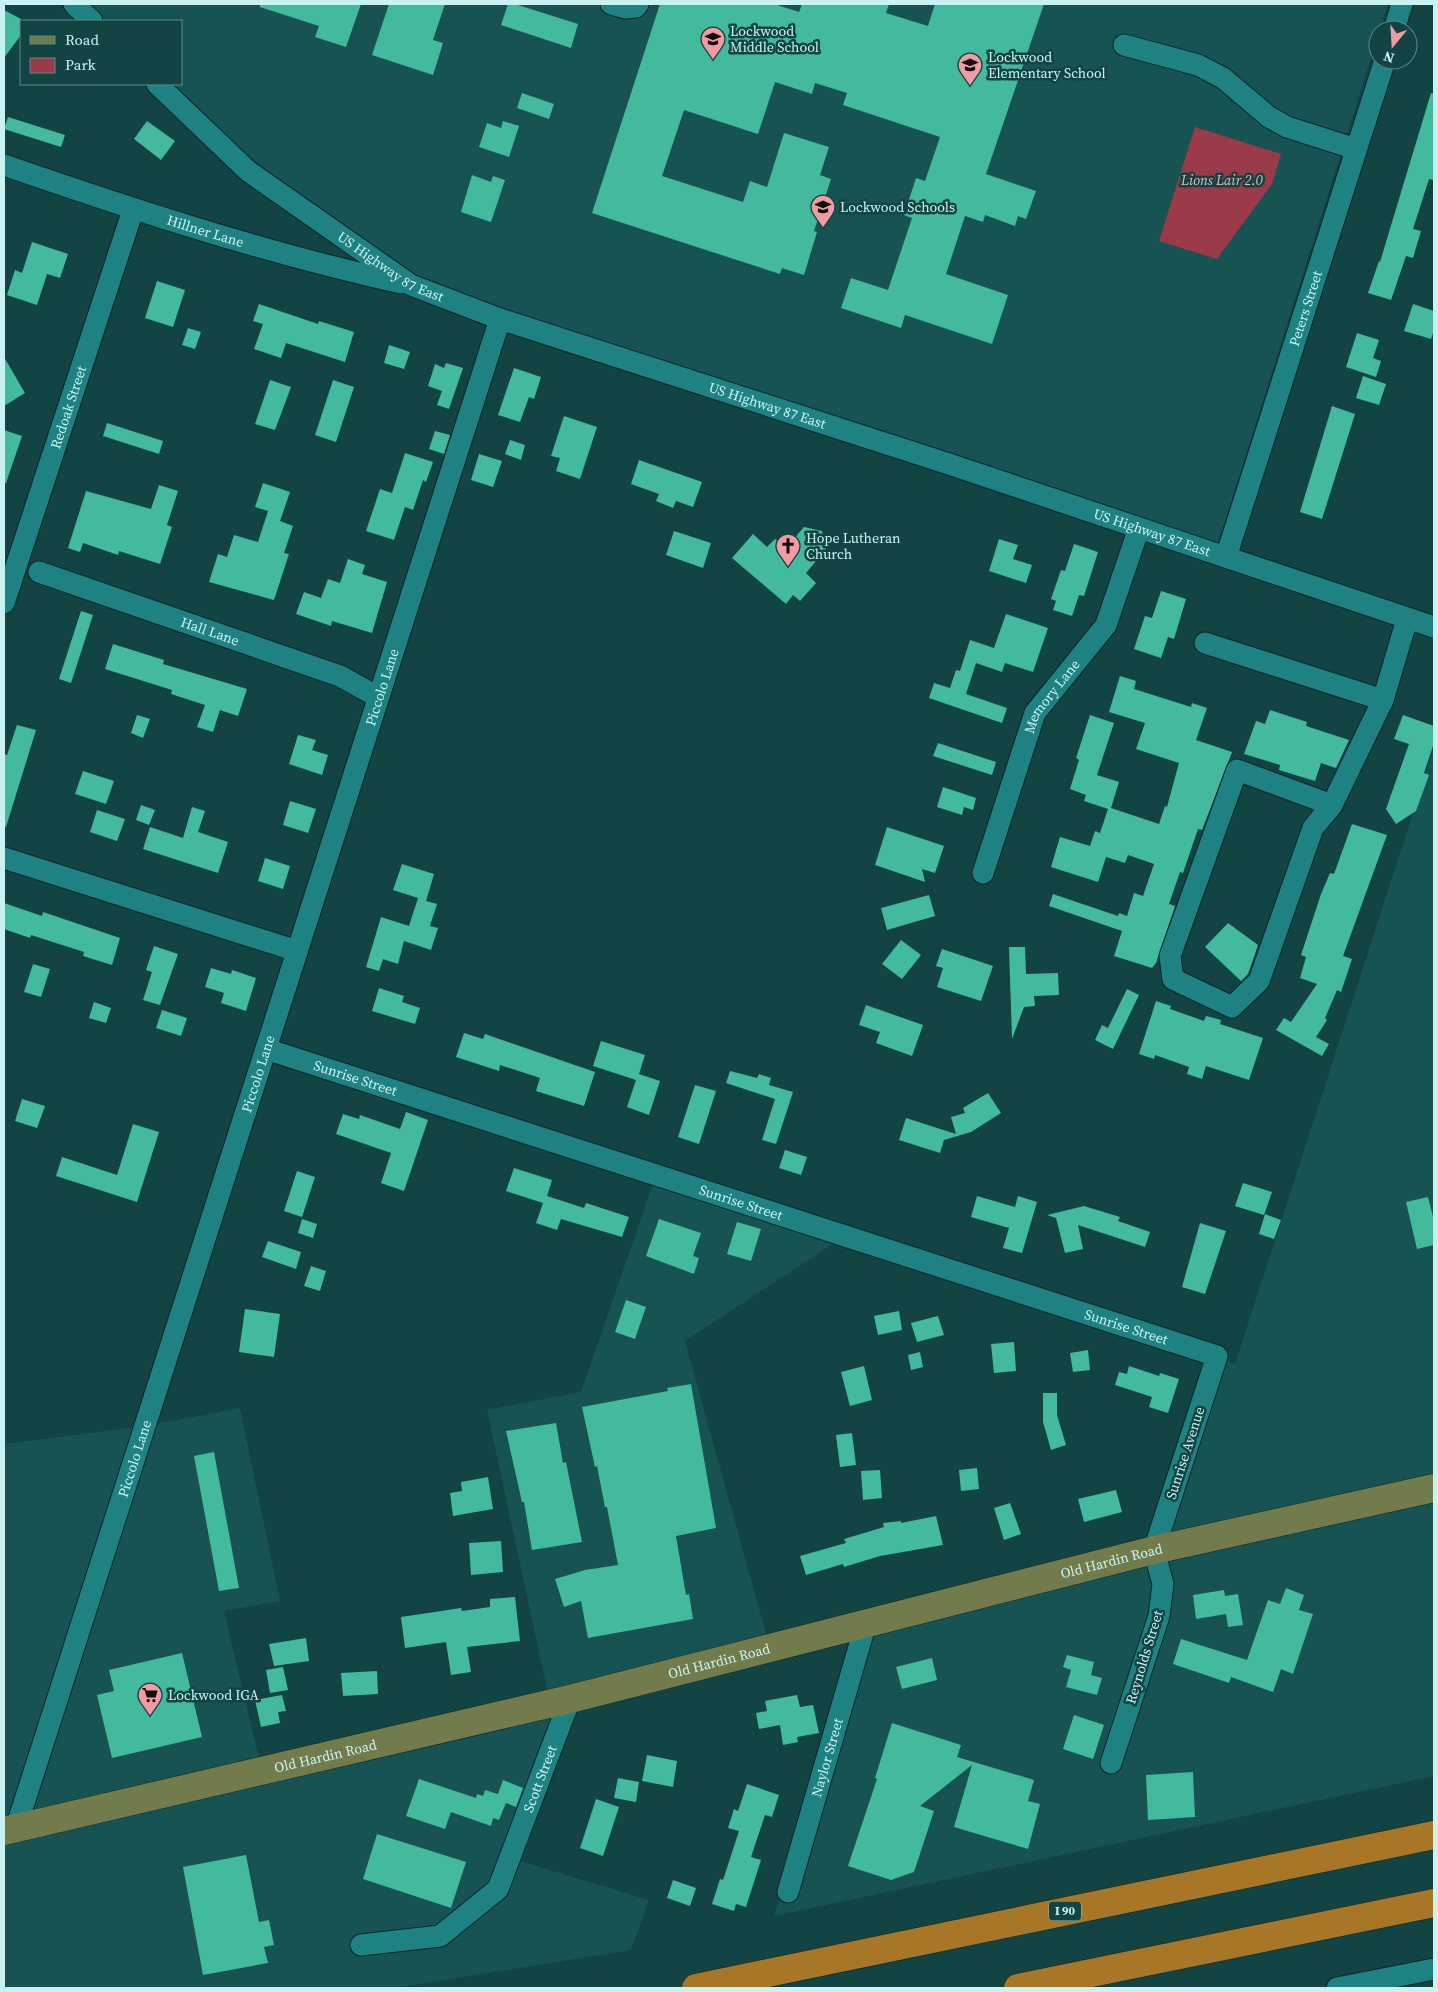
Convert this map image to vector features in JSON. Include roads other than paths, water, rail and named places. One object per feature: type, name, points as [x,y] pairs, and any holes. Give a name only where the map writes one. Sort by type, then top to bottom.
[{"type":"highway","name":"I 90","points":[[696,1988],[1434,1835]]},
{"type":"highway","points":[[1018,1988],[1434,1903]]},
{"type":"main road","name":"Old Hardin Road","points":[[10,1829],[570,1699],[1154,1550],[1434,1488]]},
{"type":"street","points":[[74,4],[91,20]]},
{"type":"street","points":[[611,4],[625,8],[636,7],[638,4]]},
{"type":"street","points":[[1397,20],[1402,4]]},
{"type":"street","points":[[1124,45],[1198,65],[1223,78],[1269,117],[1281,124],[1356,149]]},
{"type":"street","name":"Peters Street","points":[[1226,557],[1381,70]]},
{"type":"street","name":"US Highway 87 East","points":[[158,85],[248,171],[411,286],[500,319],[1139,528],[1434,627]]},
{"type":"street","name":"Hillner Lane","points":[[4,165],[133,210],[327,266],[411,286]]},
{"type":"street","name":"Redoak Street","points":[[4,603],[133,210]]},
{"type":"street","name":"Piccolo Lane","points":[[10,1829],[266,1049],[500,319]]},
{"type":"street","name":"Memory Lane","points":[[983,873],[1035,713],[1106,625],[1139,528]]},
{"type":"street","name":"Hall Lane","points":[[38,572],[340,676],[378,698]]},
{"type":"street","points":[[1332,805],[1237,770],[1170,956],[1173,979],[1232,1007],[1259,981],[1313,828],[1332,805],[1383,700],[1407,618]]},
{"type":"street","points":[[1205,643],[1383,700]]},
{"type":"street","points":[[4,858],[297,951]]},
{"type":"street","name":"Sunrise Street","points":[[266,1049],[1217,1356]]},
{"type":"street","name":"Sunrise Avenue","points":[[1154,1550],[1217,1356]]},
{"type":"street","name":"Reynolds Street","points":[[1111,1763],[1159,1616],[1164,1584],[1154,1550]]},
{"type":"street","name":"Naylor Street","points":[[788,1892],[866,1623]]},
{"type":"street","name":"Scott Street","points":[[361,1944],[440,1936],[498,1889],[570,1699]]},
{"type":"street","points":[[1337,1988],[1434,1969]]},
{"type":"place","name":"Lockwood Middle School","points":[[713,60]]},
{"type":"place","name":"Lockwood Elementary School","points":[[970,86]]},
{"type":"place","name":"Lockwood Schools","points":[[823,228]]},
{"type":"place","name":"Hope Lutheran Church","points":[[788,567]]},
{"type":"place","name":"Lockwood IGA","points":[[150,1716]]},
{"type":"park label","name":"Lions Lair 2.0","points":[[1222,180]]}]
